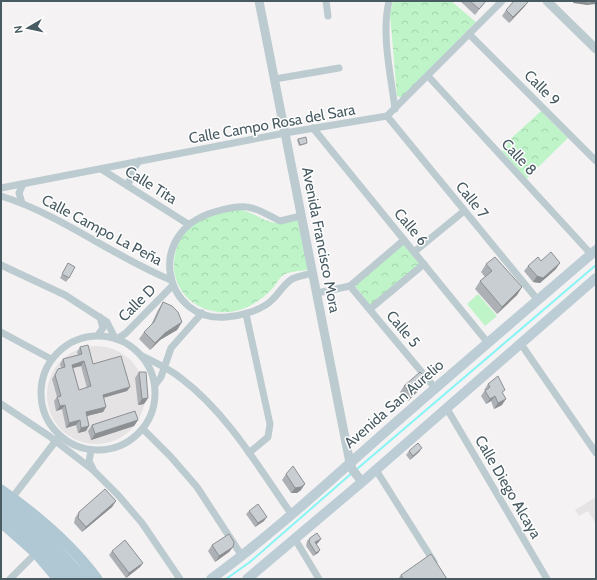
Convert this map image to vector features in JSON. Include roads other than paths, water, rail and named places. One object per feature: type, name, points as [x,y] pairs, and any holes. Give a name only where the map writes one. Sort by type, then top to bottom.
[{"type":"main road","name":"Avenida San Aurelio","points":[[211,579],[242,556],[351,466],[435,388],[537,299],[594,252]]},
{"type":"main road","points":[[247,579],[361,480],[376,470],[446,407],[596,278]]},
{"type":"main road","points":[[1,490],[6,499],[38,529],[84,579]]},
{"type":"main road","points":[[6,499],[60,538],[97,579]]},
{"type":"main road","points":[[1,512],[44,548],[70,579]]},
{"type":"main road","points":[[1,522],[36,553],[58,579]]},
{"type":"street","name":"Avenida Francisco Mora","points":[[259,1],[351,466],[361,480]]},
{"type":"street","points":[[326,1],[328,16]]},
{"type":"street","points":[[389,1],[386,12],[386,36],[395,109]]},
{"type":"street","points":[[387,116],[502,1]]},
{"type":"street","points":[[547,1],[596,49]]},
{"type":"street","name":"Calle 9","points":[[469,34],[596,161]]},
{"type":"street","points":[[275,79],[339,68]]},
{"type":"street","name":"Calle 8","points":[[428,76],[594,252]]},
{"type":"street","name":"Calle Campo Rosa del Sara","points":[[1,188],[285,133],[387,116]]},
{"type":"street","name":"Calle 7","points":[[387,116],[537,299]]},
{"type":"street","name":"Calle 6","points":[[313,128],[488,343]]},
{"type":"street","points":[[128,186],[132,171],[139,162]]},
{"type":"street","name":"Calle Tita","points":[[101,169],[188,224]]},
{"type":"street","name":"Calle Campo La Peña","points":[[22,203],[19,193],[23,184]]},
{"type":"street","name":"Calle Campo La Peña","points":[[1,196],[22,203],[83,233],[149,271],[172,282]]},
{"type":"street","points":[[301,216],[280,221],[255,207],[236,206],[206,214],[188,224],[178,235],[172,248],[169,263],[172,282],[179,296],[191,307],[202,313],[225,318],[246,314],[272,300],[285,284],[294,278],[313,273]]},
{"type":"street","points":[[414,252],[464,211]]},
{"type":"street","points":[[317,293],[350,286],[404,240]]},
{"type":"street","points":[[370,309],[424,264]]},
{"type":"street","points":[[1,265],[65,295],[107,322],[116,339]]},
{"type":"street","name":"Calle D","points":[[116,339],[126,333],[172,282]]},
{"type":"street","name":"Calle 5","points":[[350,286],[435,388]]},
{"type":"street","points":[[154,385],[161,377],[171,348],[202,313]]},
{"type":"street","points":[[246,314],[270,424],[268,437],[249,453]]},
{"type":"street","points":[[98,335],[103,328],[99,317]]},
{"type":"street","points":[[1,332],[51,359]]},
{"type":"street","points":[[180,579],[142,523],[93,470],[58,439],[48,423],[42,408],[40,391],[42,379],[51,359],[64,346],[80,338],[98,335],[116,339],[131,346],[142,356],[182,378],[215,410],[249,453],[292,515]]},
{"type":"street","points":[[521,344],[596,453]]},
{"type":"street","points":[[1,404],[58,439],[74,446],[91,451],[120,447],[143,429],[153,408],[154,385],[150,370],[142,356]]},
{"type":"street","name":"Calle Diego Alcaya","points":[[446,407],[547,579]]},
{"type":"street","points":[[143,429],[197,486],[242,556]]},
{"type":"street","points":[[6,499],[58,439]]},
{"type":"street","points":[[91,451],[89,460],[93,470]]},
{"type":"street","points":[[376,470],[437,566]]},
{"type":"street","points":[[294,539],[319,579]]},
{"type":"street","points":[[10,579],[36,553]]},
{"type":"waterway","points":[[357,469],[596,265]]},
{"type":"waterway","points":[[226,579],[250,562],[352,473]]}]
